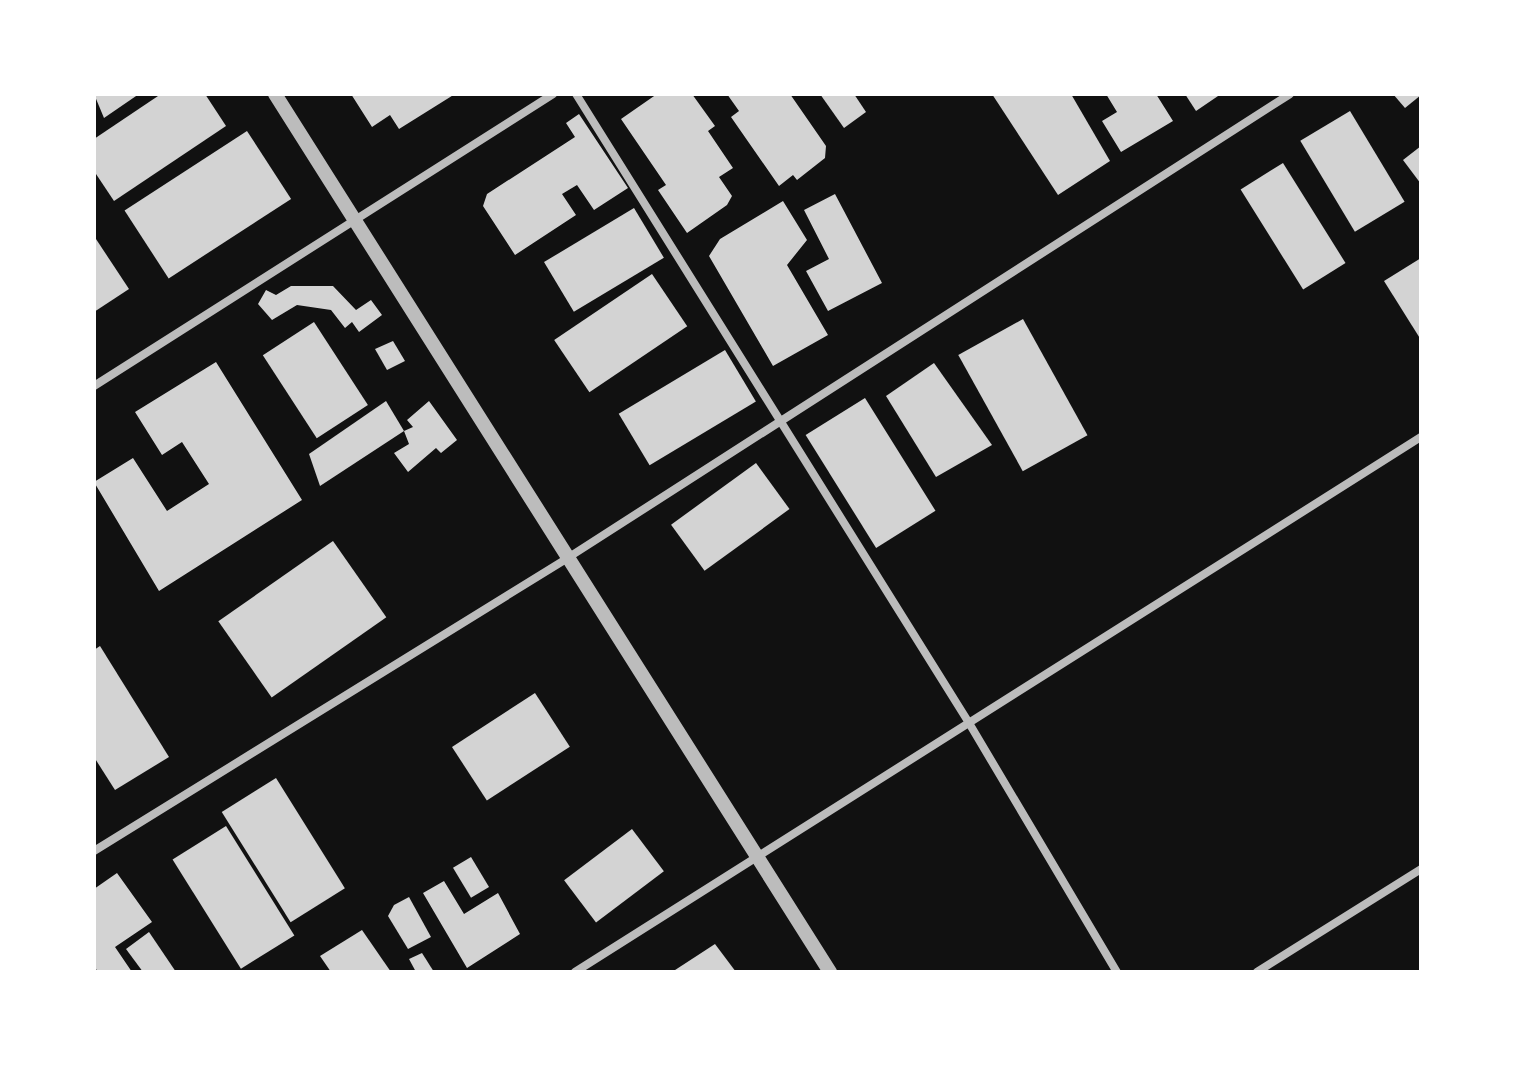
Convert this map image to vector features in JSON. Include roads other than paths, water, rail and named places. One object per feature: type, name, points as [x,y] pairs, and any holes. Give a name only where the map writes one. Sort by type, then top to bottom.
[{"type":"street","points":[[275,94],[566,559],[830,972]]},
{"type":"street","points":[[94,386],[553,94]]},
{"type":"street","points":[[576,94],[969,723],[1117,972]]},
{"type":"street","points":[[94,851],[566,559],[1290,94]]},
{"type":"street","points":[[575,972],[1421,437]]},
{"type":"street","points":[[1257,972],[1421,869]]}]
